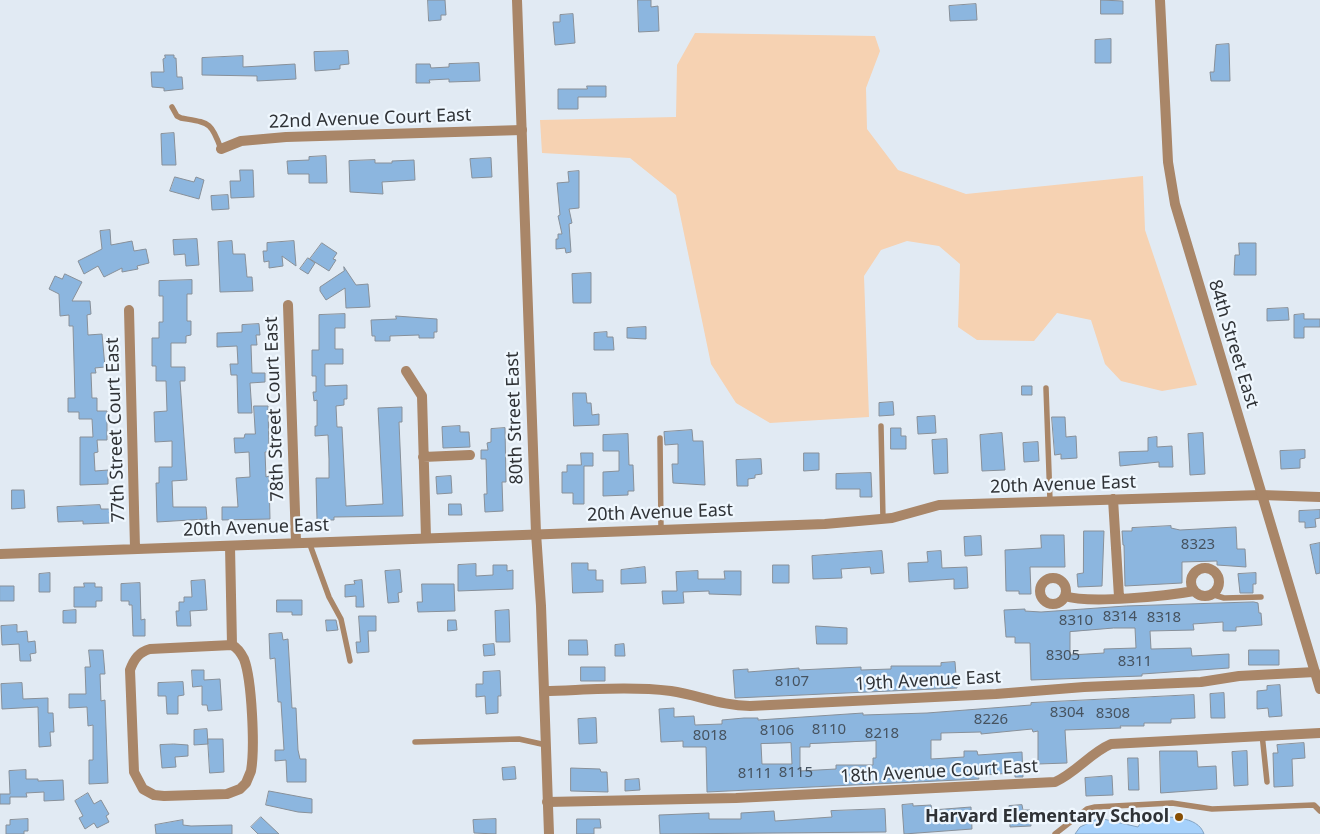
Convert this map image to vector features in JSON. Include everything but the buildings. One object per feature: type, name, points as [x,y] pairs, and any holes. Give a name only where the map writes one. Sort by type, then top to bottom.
[{"type":"street","name":"80th Street East","points":[[517,0],[549,834]]},
{"type":"street","name":"84th Street East","points":[[1160,0],[1168,162],[1175,204],[1320,689]]},
{"type":"street","name":"22nd Avenue Court East","points":[[222,148],[241,141],[286,136],[522,130]]},
{"type":"street","name":"78th Street Court East","points":[[288,305],[296,542]]},
{"type":"street","name":"77th Street Court East","points":[[129,310],[135,548]]},
{"type":"street","points":[[406,371],[422,396],[426,538]]},
{"type":"street","points":[[423,458],[470,456]]},
{"type":"street","name":"20th Avenue East","points":[[0,554],[536,533],[826,524],[883,519],[939,505],[1261,495],[1320,497]]},
{"type":"street","points":[[1113,499],[1119,597]]},
{"type":"street","points":[[230,546],[232,645]]},
{"type":"street","points":[[1065,596],[1075,599],[1194,591],[1202,596],[1212,594],[1218,587],[1218,577],[1208,568],[1194,572],[1191,581],[1194,591]]},
{"type":"street","points":[[232,645],[237,648],[243,657],[248,676],[252,753],[250,775],[240,789],[227,794],[164,796],[148,793],[140,785],[134,772],[130,670],[133,662],[139,654],[150,649],[232,645]]},
{"type":"street","name":"19th Avenue East","points":[[544,691],[645,689],[674,692],[729,706],[750,706],[1201,682],[1240,676],[1315,672]]},
{"type":"street","name":"18th Avenue Court East","points":[[548,802],[746,798],[1056,782],[1074,772],[1096,752],[1111,744],[1262,734],[1320,733]]},
{"type":"lane","points":[[172,107],[177,116],[181,118],[210,125],[222,148]]},
{"type":"lane","points":[[1046,388],[1050,501]]},
{"type":"lane","points":[[881,426],[883,519]]},
{"type":"lane","points":[[660,438],[661,529]]},
{"type":"lane","points":[[309,542],[329,597],[341,619],[350,661]]},
{"type":"lane","points":[[1212,594],[1224,598],[1261,597]]},
{"type":"lane","points":[[1262,734],[1267,782]]},
{"type":"lane","points":[[415,742],[518,739],[546,745]]},
{"type":"lane","points":[[1055,834],[1088,809],[1095,806],[1172,803],[1212,809],[1314,805],[1320,811]]},
{"type":"shaded area","points":[[695,33],[875,36],[880,51],[866,88],[867,129],[898,170],[966,194],[1143,176],[1145,230],[1197,385],[1162,391],[1121,381],[1105,364],[1091,320],[1057,313],[1034,341],[977,340],[958,327],[960,264],[939,246],[907,241],[881,250],[864,276],[869,417],[770,423],[736,403],[711,364],[676,195],[630,158],[542,153],[540,120],[676,117],[677,65]]},
{"type":"water","points":[[1173,817],[1189,820],[1201,828],[1204,834],[1075,834],[1080,827],[1099,818],[1138,827],[1141,822],[1137,819]]},
{"type":"place","name":"Harvard Elementary School","points":[[1179,817]]}]
